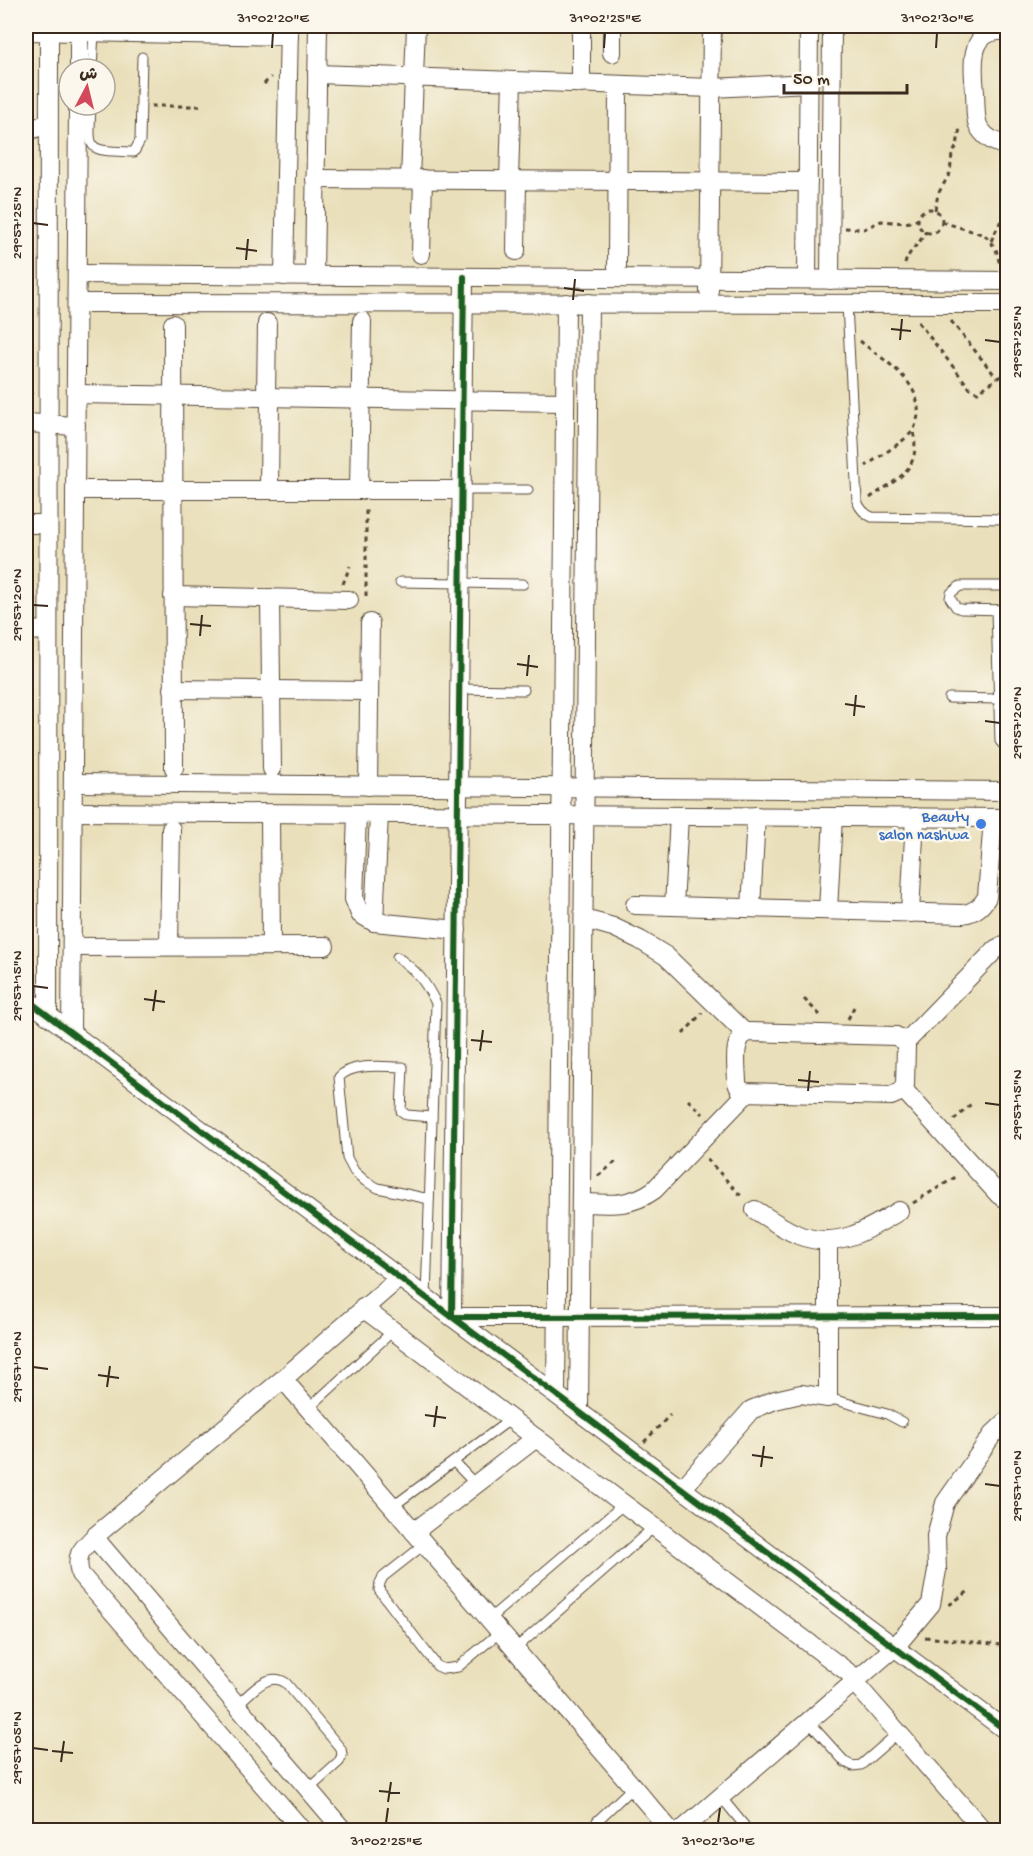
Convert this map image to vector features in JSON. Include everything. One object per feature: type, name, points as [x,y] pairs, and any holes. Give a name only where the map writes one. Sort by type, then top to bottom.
[{"type":"street","points":[[314,276],[318,26]]},
{"type":"street","points":[[416,26],[414,78],[416,179],[421,254]]},
{"type":"street","points":[[581,26],[581,84]]},
{"type":"street","points":[[612,26],[612,53]]},
{"type":"street","points":[[709,303],[712,26]]},
{"type":"street","points":[[807,279],[809,26]]},
{"type":"street","points":[[830,280],[832,26]]},
{"type":"street","points":[[48,28],[48,1016]]},
{"type":"street","points":[[26,31],[48,28],[86,32],[289,31],[284,276]]},
{"type":"street","points":[[1008,31],[987,34],[980,40],[973,58],[977,123],[981,132],[996,143],[1008,145]]},
{"type":"street","points":[[81,57],[86,32]]},
{"type":"street","points":[[317,74],[712,88],[809,83]]},
{"type":"street","points":[[512,81],[516,251]]},
{"type":"street","points":[[617,267],[618,85]]},
{"type":"street","points":[[71,1034],[78,117]]},
{"type":"street","points":[[26,132],[48,123]]},
{"type":"street","points":[[315,179],[808,182]]},
{"type":"street","points":[[77,274],[1003,281]]},
{"type":"street","points":[[162,303],[163,274]]},
{"type":"street","points":[[452,1317],[464,277]]},
{"type":"street","points":[[77,303],[1008,304]]},
{"type":"street","points":[[556,1394],[566,303]]},
{"type":"street","points":[[579,1412],[589,303]]},
{"type":"street","points":[[362,321],[363,490]]},
{"type":"street","points":[[267,323],[269,490]]},
{"type":"street","points":[[173,324],[174,768]]},
{"type":"street","points":[[76,394],[565,402]]},
{"type":"street","points":[[26,423],[76,426]]},
{"type":"street","points":[[75,490],[461,490]]},
{"type":"street","points":[[26,524],[48,524]]},
{"type":"street","points":[[173,596],[358,598]]},
{"type":"street","points":[[270,598],[272,769]]},
{"type":"street","points":[[368,786],[370,623]]},
{"type":"street","points":[[26,631],[48,630]]},
{"type":"street","points":[[173,689],[369,691]]},
{"type":"street","points":[[48,714],[74,715]]},
{"type":"street","points":[[73,783],[1008,791]]},
{"type":"street","points":[[873,790],[874,817]]},
{"type":"street","points":[[73,812],[1000,818],[987,897],[978,909],[963,914],[635,905]]},
{"type":"street","points":[[270,814],[271,946]]},
{"type":"street","points":[[357,814],[354,899],[360,914],[374,922],[457,930]]},
{"type":"street","points":[[374,922],[379,814]]},
{"type":"street","points":[[674,906],[679,816]]},
{"type":"street","points":[[752,908],[756,816]]},
{"type":"street","points":[[828,910],[833,817]]},
{"type":"street","points":[[910,913],[915,817]]},
{"type":"street","points":[[169,946],[171,829]]},
{"type":"street","points":[[584,919],[613,927],[666,956],[745,1033],[893,1035],[905,1043]]},
{"type":"street","points":[[745,1033],[737,1042],[737,1083],[741,1090],[891,1096],[903,1089],[905,1085],[905,1043],[996,949],[1008,943]]},
{"type":"street","points":[[72,947],[325,946]]},
{"type":"street","points":[[26,999],[682,1489],[900,1641],[1008,1732]]},
{"type":"street","points":[[560,1090],[583,1089]]},
{"type":"street","points":[[903,1089],[999,1195],[1008,1200]]},
{"type":"street","points":[[582,1203],[631,1203],[644,1198],[747,1092]]},
{"type":"street","points":[[755,1210],[803,1237],[828,1240],[852,1237],[899,1211]]},
{"type":"street","points":[[682,1489],[751,1410],[775,1400],[801,1394],[828,1398],[828,1240]]},
{"type":"street","points":[[302,1830],[80,1574],[77,1563],[80,1553],[94,1537],[283,1379],[399,1278]]},
{"type":"street","points":[[363,1308],[855,1680],[983,1830]]},
{"type":"street","points":[[452,1317],[1008,1316]]},
{"type":"street","points":[[283,1379],[670,1830]]},
{"type":"street","points":[[682,1830],[900,1641],[931,1604],[937,1570],[936,1536],[945,1503],[993,1434],[1008,1420]]},
{"type":"street","points":[[419,1538],[475,1484],[536,1438]]},
{"type":"street","points":[[94,1537],[343,1830]]},
{"type":"lane","points":[[86,32],[90,57]]},
{"type":"lane","points":[[91,117],[90,141],[94,147],[101,151],[134,152],[140,141],[142,57]]},
{"type":"lane","points":[[847,304],[855,474],[859,507],[872,517],[1008,519]]},
{"type":"lane","points":[[461,490],[528,490]]},
{"type":"lane","points":[[400,582],[523,584]]},
{"type":"lane","points":[[1008,586],[960,586],[951,592],[950,598],[956,607],[1008,610]]},
{"type":"lane","points":[[996,610],[997,649],[1003,683],[998,699],[1003,718],[1000,741],[1008,750]]},
{"type":"lane","points":[[997,649],[1008,649]]},
{"type":"lane","points":[[459,689],[524,690]]},
{"type":"lane","points":[[949,698],[998,699]]},
{"type":"lane","points":[[397,957],[414,968],[427,984],[436,1003],[426,1297]]},
{"type":"lane","points":[[429,1199],[378,1188],[365,1181],[354,1171],[347,1158],[339,1077],[344,1071],[354,1068],[403,1067],[401,1111],[407,1115],[432,1117]]},
{"type":"lane","points":[[309,1409],[393,1331]]},
{"type":"lane","points":[[828,1398],[887,1414],[902,1422]]},
{"type":"lane","points":[[392,1507],[511,1419]]},
{"type":"lane","points":[[454,1462],[475,1484]]},
{"type":"lane","points":[[419,1538],[383,1577],[380,1590],[437,1666],[451,1670],[458,1667],[494,1625],[624,1504]]},
{"type":"lane","points":[[515,1649],[654,1527]]},
{"type":"lane","points":[[237,1706],[266,1681],[273,1678],[280,1679],[338,1742],[342,1755],[339,1762],[308,1790]]},
{"type":"lane","points":[[808,1721],[845,1762],[853,1766],[861,1765],[898,1733]]},
{"type":"lane","points":[[595,1830],[597,1821],[633,1787]]},
{"type":"lane","points":[[721,1797],[748,1830]]},
{"type":"path","points":[[141,106],[200,106]]},
{"type":"path","points":[[935,210],[938,194],[950,173],[952,154],[957,146],[961,122],[967,111],[976,108]]},
{"type":"path","points":[[991,241],[1008,206]]},
{"type":"path","points":[[830,227],[864,229],[881,221],[906,223],[919,219],[925,210],[935,210],[942,217],[942,222],[936,231],[926,231],[922,228],[919,219]]},
{"type":"path","points":[[942,222],[980,233],[991,241],[1000,258],[1003,281]]},
{"type":"path","points":[[902,280],[905,259],[921,243],[926,231]]},
{"type":"path","points":[[904,304],[972,391],[978,392],[1008,371]]},
{"type":"path","points":[[938,304],[997,378]]},
{"type":"path","points":[[848,332],[906,379],[914,390],[918,404],[918,418],[913,431],[855,474]]},
{"type":"path","points":[[859,507],[908,471],[915,458],[916,445],[913,431]]},
{"type":"path","points":[[358,598],[363,490]]},
{"type":"path","points":[[683,1034],[712,1001]]},
{"type":"path","points":[[688,1100],[716,1125]]},
{"type":"path","points":[[942,1132],[971,1104]]},
{"type":"path","points":[[695,1147],[755,1210]]},
{"type":"path","points":[[899,1211],[974,1167]]},
{"type":"path","points":[[634,1453],[670,1415]]},
{"type":"path","points":[[900,1641],[1002,1646]]},
{"type":"cycle path","points":[[464,277],[452,1317],[1008,1316]]},
{"type":"cycle path","points":[[26,999],[1008,1732]]},
{"type":"place","name":"Beauty salon nashwa","points":[[981,824]]}]
